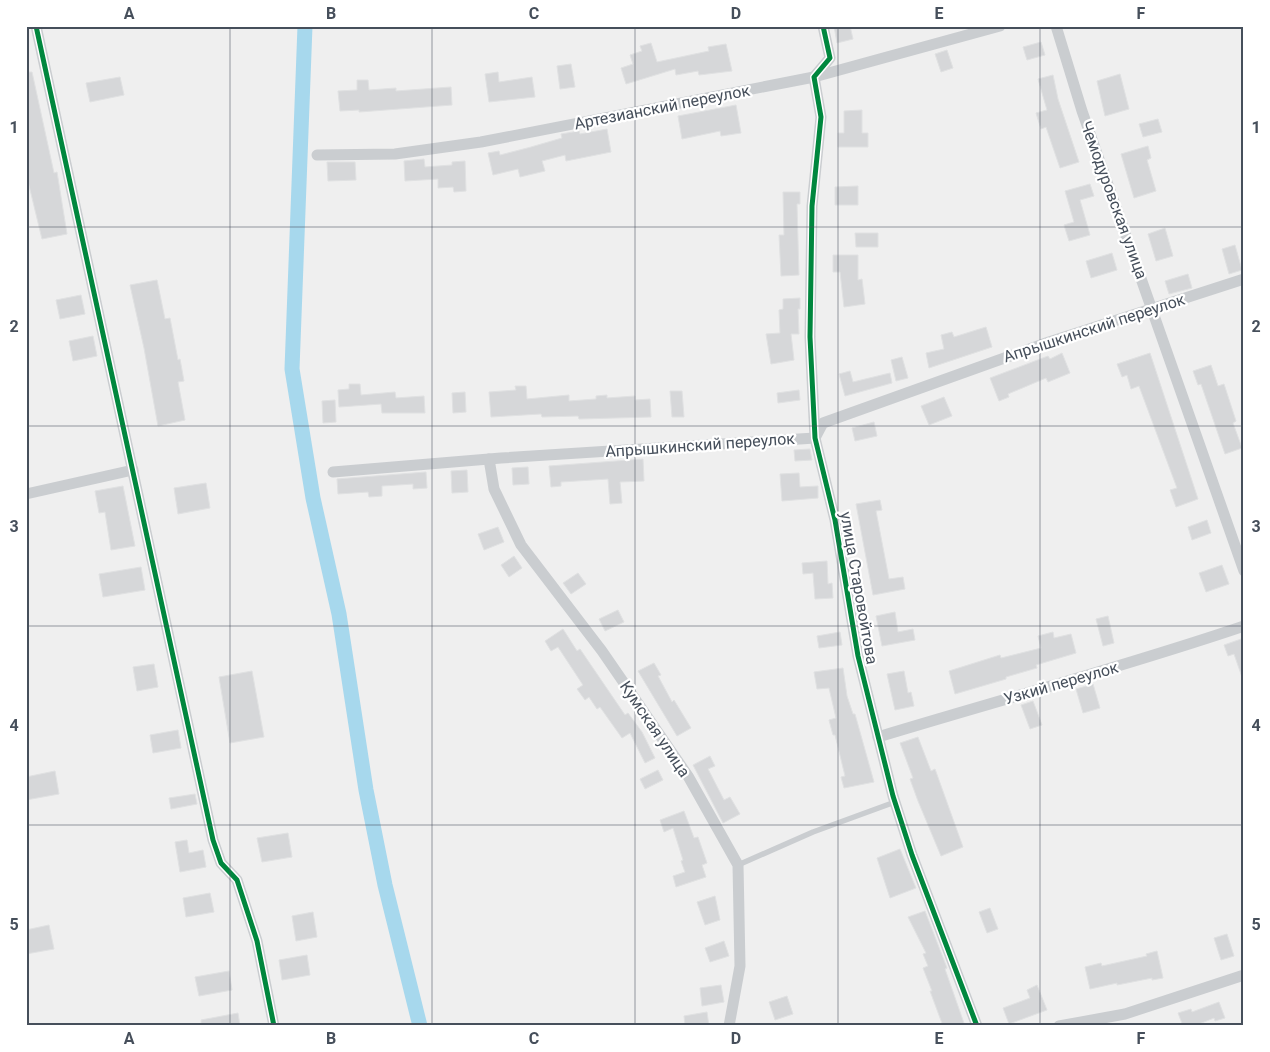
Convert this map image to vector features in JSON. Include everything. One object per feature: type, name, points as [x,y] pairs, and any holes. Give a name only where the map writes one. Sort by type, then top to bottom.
[{"type":"street","points":[[36,26],[213,840],[221,863],[237,880],[257,941],[274,1026]]},
{"type":"street","points":[[814,77],[830,58],[823,26]]},
{"type":"street","name":"Артезианский переулок","points":[[317,155],[395,154],[472,143],[814,77],[1000,26]]},
{"type":"street","name":"Чемодуровская улица","points":[[1056,26],[1082,111],[1244,571]]},
{"type":"street","name":"улица Старовойтова","points":[[814,77],[821,117],[812,206],[810,337],[815,438],[835,520],[858,656],[895,802],[912,855],[977,1026]]},
{"type":"street","name":"Апрышкинский переулок","points":[[333,472],[489,459],[815,438],[823,423],[1049,342],[1244,278]]},
{"type":"street","name":"Кумская улица","points":[[489,459],[494,489],[521,545],[602,651],[672,753],[738,865],[740,966],[729,1026]]},
{"type":"street","points":[[26,494],[133,470]]},
{"type":"street","name":"Узкий переулок","points":[[878,737],[1008,697],[1142,660],[1244,626]]},
{"type":"street","points":[[1059,1026],[1125,1014],[1244,975]]},
{"type":"lane","points":[[738,865],[813,832],[895,802]]},
{"type":"building","points":[[834,26],[850,26],[853,39],[837,43]]},
{"type":"building","points":[[1041,42],[1045,55],[1027,60],[1023,47]]},
{"type":"building","points":[[651,43],[657,62],[709,51],[708,47],[726,44],[732,71],[699,75],[698,71],[676,75],[675,69],[626,84],[621,68],[633,64],[630,55],[642,51],[640,46]]},
{"type":"building","points":[[947,50],[953,68],[941,72],[935,54]]},
{"type":"building","points":[[571,64],[575,87],[560,89],[557,66]]},
{"type":"building","points":[[26,72],[32,72],[54,173],[57,172],[67,234],[42,239],[26,173]]},
{"type":"building","points":[[498,72],[499,82],[532,77],[535,97],[489,102],[485,74]]},
{"type":"building","points":[[1120,74],[1129,109],[1105,116],[1097,81]]},
{"type":"building","points":[[1053,75],[1058,99],[1079,162],[1060,168],[1046,127],[1041,129],[1036,113],[1047,110],[1038,79]]},
{"type":"building","points":[[120,77],[124,95],[90,102],[86,83]]},
{"type":"building","points":[[357,80],[368,80],[369,90],[396,88],[396,91],[451,87],[452,105],[359,112],[359,110],[340,111],[338,91],[357,90]]},
{"type":"building","points":[[736,105],[741,133],[721,136],[720,131],[682,139],[678,116]]},
{"type":"building","points":[[862,110],[862,133],[868,133],[868,147],[838,147],[838,133],[844,133],[844,111]]},
{"type":"building","points":[[1158,119],[1162,132],[1143,137],[1139,124]]},
{"type":"building","points":[[607,129],[611,152],[566,161],[565,155],[542,161],[545,171],[520,177],[518,169],[493,175],[488,153],[499,151],[500,155],[562,138],[561,134],[579,131],[580,134]]},
{"type":"building","points":[[1148,146],[1151,158],[1147,160],[1156,191],[1134,198],[1121,154]]},
{"type":"building","points":[[424,159],[425,167],[452,165],[452,162],[465,161],[466,191],[454,192],[453,187],[438,188],[438,179],[405,181],[404,161]]},
{"type":"building","points":[[327,162],[355,162],[356,180],[328,181]]},
{"type":"building","points":[[1090,184],[1094,196],[1080,200],[1090,235],[1069,241],[1064,225],[1074,222],[1065,191]]},
{"type":"building","points":[[858,186],[858,205],[835,205],[835,187]]},
{"type":"building","points":[[783,192],[800,192],[800,204],[797,204],[799,275],[781,276],[779,235],[784,235]]},
{"type":"building","points":[[1165,228],[1173,256],[1156,261],[1148,234]]},
{"type":"building","points":[[855,233],[878,233],[878,247],[856,247]]},
{"type":"building","points":[[1235,245],[1242,270],[1229,274],[1222,249]]},
{"type":"building","points":[[1112,253],[1117,270],[1091,278],[1086,261]]},
{"type":"building","points":[[833,255],[858,255],[858,280],[862,279],[865,304],[844,307],[840,272],[833,272]]},
{"type":"building","points":[[1188,274],[1192,288],[1169,294],[1165,281]]},
{"type":"building","points":[[157,280],[165,319],[170,318],[178,360],[180,359],[184,381],[178,382],[185,420],[158,426],[130,285]]},
{"type":"building","points":[[81,295],[85,314],[60,319],[56,300]]},
{"type":"building","points":[[800,298],[800,309],[798,309],[799,334],[791,334],[794,360],[771,364],[766,334],[780,333],[779,310],[783,309],[783,299]]},
{"type":"building","points":[[986,327],[992,347],[929,368],[926,353],[944,349],[941,335],[952,332],[954,337]]},
{"type":"building","points":[[93,336],[97,356],[73,361],[69,341]]},
{"type":"building","points":[[1062,353],[1070,373],[1048,382],[1046,378],[1008,394],[1009,397],[999,401],[990,378],[1048,356],[1050,359]]},
{"type":"building","points":[[1150,353],[1198,499],[1176,507],[1170,490],[1177,488],[1139,386],[1131,389],[1127,375],[1122,377],[1117,364]]},
{"type":"building","points":[[902,357],[908,378],[896,381],[891,360]]},
{"type":"building","points":[[1211,365],[1218,386],[1224,384],[1236,421],[1233,423],[1242,448],[1225,454],[1201,384],[1198,385],[1193,371]]},
{"type":"building","points":[[850,371],[853,382],[890,373],[892,383],[845,396],[839,374]]},
{"type":"building","points":[[349,384],[360,384],[361,395],[395,392],[396,398],[424,396],[425,413],[382,413],[381,404],[339,407],[338,390],[349,389]]},
{"type":"building","points":[[515,386],[526,386],[527,399],[569,395],[569,401],[596,399],[596,396],[607,395],[607,398],[635,396],[635,400],[650,399],[651,417],[579,419],[578,416],[542,417],[541,414],[491,417],[489,392],[516,390]]},
{"type":"building","points":[[799,390],[800,400],[778,403],[777,393]]},
{"type":"building","points":[[670,391],[682,391],[684,417],[672,417]]},
{"type":"building","points":[[465,392],[466,412],[453,413],[452,393]]},
{"type":"building","points":[[944,397],[952,416],[929,425],[921,406]]},
{"type":"building","points":[[335,400],[336,422],[323,423],[322,401]]},
{"type":"building","points":[[874,422],[877,436],[855,441],[852,428]]},
{"type":"building","points":[[810,449],[812,460],[795,461],[794,450]]},
{"type":"building","points":[[643,459],[644,481],[620,482],[622,503],[610,504],[608,479],[561,482],[561,486],[551,487],[549,466]]},
{"type":"building","points":[[528,467],[529,484],[513,485],[512,468]]},
{"type":"building","points":[[467,470],[468,492],[452,493],[451,471]]},
{"type":"building","points":[[426,472],[427,488],[413,489],[413,484],[382,486],[382,496],[369,497],[368,492],[338,494],[337,479]]},
{"type":"building","points":[[799,473],[800,487],[818,486],[818,498],[782,501],[780,474]]},
{"type":"building","points":[[206,483],[210,508],[178,514],[174,488]]},
{"type":"building","points":[[123,486],[135,546],[111,550],[105,512],[99,513],[95,491]]},
{"type":"building","points":[[880,500],[882,510],[876,511],[889,579],[903,577],[905,589],[873,595],[856,504]]},
{"type":"building","points":[[1207,520],[1211,533],[1192,540],[1188,527]]},
{"type":"building","points":[[498,527],[504,542],[484,550],[478,534]]},
{"type":"building","points":[[514,556],[522,568],[509,577],[501,565]]},
{"type":"building","points":[[827,561],[828,584],[832,583],[833,598],[815,599],[813,573],[803,574],[802,563]]},
{"type":"building","points":[[1222,565],[1229,584],[1206,592],[1199,573]]},
{"type":"building","points":[[141,567],[145,590],[103,597],[99,574]]},
{"type":"building","points":[[578,573],[586,584],[571,594],[563,583]]},
{"type":"building","points":[[618,610],[624,622],[605,631],[599,619]]},
{"type":"building","points":[[895,612],[898,632],[913,629],[915,640],[882,646],[876,616]]},
{"type":"building","points":[[1108,616],[1114,643],[1103,646],[1096,619]]},
{"type":"building","points":[[563,629],[577,651],[580,649],[625,715],[628,713],[642,732],[655,758],[645,763],[630,733],[622,738],[600,707],[597,709],[589,697],[585,700],[577,689],[583,685],[558,647],[551,651],[545,641]]},
{"type":"building","points":[[840,632],[842,645],[819,648],[817,636]]},
{"type":"building","points":[[1053,632],[1054,638],[1071,634],[1076,653],[1036,665],[1037,668],[1006,677],[1006,679],[955,694],[949,671],[1000,655],[1001,658],[1041,648],[1038,636]]},
{"type":"building","points":[[1244,638],[1244,677],[1242,677],[1234,654],[1228,656],[1224,645]]},
{"type":"building","points":[[654,663],[661,675],[658,676],[672,702],[674,700],[691,728],[677,736],[638,671]]},
{"type":"building","points":[[154,664],[158,687],[137,691],[133,667]]},
{"type":"building","points":[[843,668],[847,696],[853,714],[855,714],[874,782],[844,788],[841,777],[845,776],[835,735],[833,735],[829,720],[836,718],[829,688],[817,689],[814,672]]},
{"type":"building","points":[[252,671],[264,737],[230,743],[219,677]]},
{"type":"building","points":[[904,671],[908,693],[911,692],[914,706],[895,710],[887,674]]},
{"type":"building","points":[[1093,684],[1100,708],[1083,713],[1076,689]]},
{"type":"building","points":[[1033,701],[1042,725],[1030,729],[1021,705]]},
{"type":"building","points":[[178,730],[181,748],[153,753],[150,735]]},
{"type":"building","points":[[918,737],[931,771],[935,769],[963,847],[941,856],[910,779],[913,778],[900,743]]},
{"type":"building","points":[[710,756],[715,766],[708,769],[724,800],[730,797],[740,814],[723,823],[693,765]]},
{"type":"building","points":[[658,770],[663,780],[645,789],[640,779]]},
{"type":"building","points":[[55,771],[59,794],[26,800],[26,777]]},
{"type":"building","points":[[195,794],[197,804],[171,809],[169,798]]},
{"type":"building","points":[[684,811],[694,838],[698,837],[707,863],[702,865],[706,877],[676,887],[673,876],[685,872],[681,861],[683,860],[673,828],[664,832],[660,820]]},
{"type":"building","points":[[288,833],[292,857],[262,862],[257,838]]},
{"type":"building","points":[[187,840],[189,853],[203,850],[206,867],[180,872],[175,842]]},
{"type":"building","points":[[900,849],[916,888],[890,898],[877,858]]},
{"type":"building","points":[[210,893],[214,912],[186,917],[183,898]]},
{"type":"building","points":[[715,896],[720,920],[705,925],[697,902]]},
{"type":"building","points":[[990,908],[998,929],[987,933],[979,912]]},
{"type":"building","points":[[925,911],[947,968],[945,969],[965,1026],[943,1026],[930,991],[932,991],[923,968],[928,966],[923,954],[926,953],[908,917]]},
{"type":"building","points":[[313,912],[317,937],[296,941],[292,916]]},
{"type":"building","points":[[49,925],[54,949],[26,954],[26,930]]},
{"type":"building","points":[[1227,934],[1234,956],[1221,960],[1214,938]]},
{"type":"building","points":[[724,941],[729,956],[710,962],[705,948]]},
{"type":"building","points":[[1157,951],[1163,978],[1152,980],[1152,978],[1117,985],[1117,983],[1090,989],[1085,967],[1101,963],[1102,966],[1147,956],[1146,954]]},
{"type":"building","points":[[307,955],[310,975],[282,980],[279,960]]},
{"type":"building","points":[[229,971],[232,990],[199,996],[195,977]]},
{"type":"building","points":[[721,985],[724,1002],[702,1006],[700,988]]},
{"type":"building","points":[[1037,985],[1047,1010],[1009,1024],[1003,1008],[1030,998],[1027,990]]},
{"type":"building","points":[[787,996],[793,1014],[775,1020],[769,1002]]},
{"type":"building","points":[[1219,1002],[1225,1018],[1215,1021],[1214,1018],[1194,1026],[1183,1026],[1178,1013],[1191,1009],[1192,1012]]},
{"type":"building","points":[[707,1012],[709,1026],[685,1026],[684,1016]]},
{"type":"building","points":[[238,1013],[240,1026],[201,1026],[201,1020]]},
{"type":"waterway","points":[[305,26],[292,369],[313,498],[339,614],[366,790],[385,885],[420,1026]]},
{"type":"cycle path","points":[[36,26],[213,840],[221,863],[237,880],[257,941],[274,1026]]},
{"type":"cycle path","points":[[823,26],[830,58],[814,77],[821,117],[812,206],[810,337],[815,438],[835,520],[858,656],[893,796],[912,855],[977,1026]]}]
